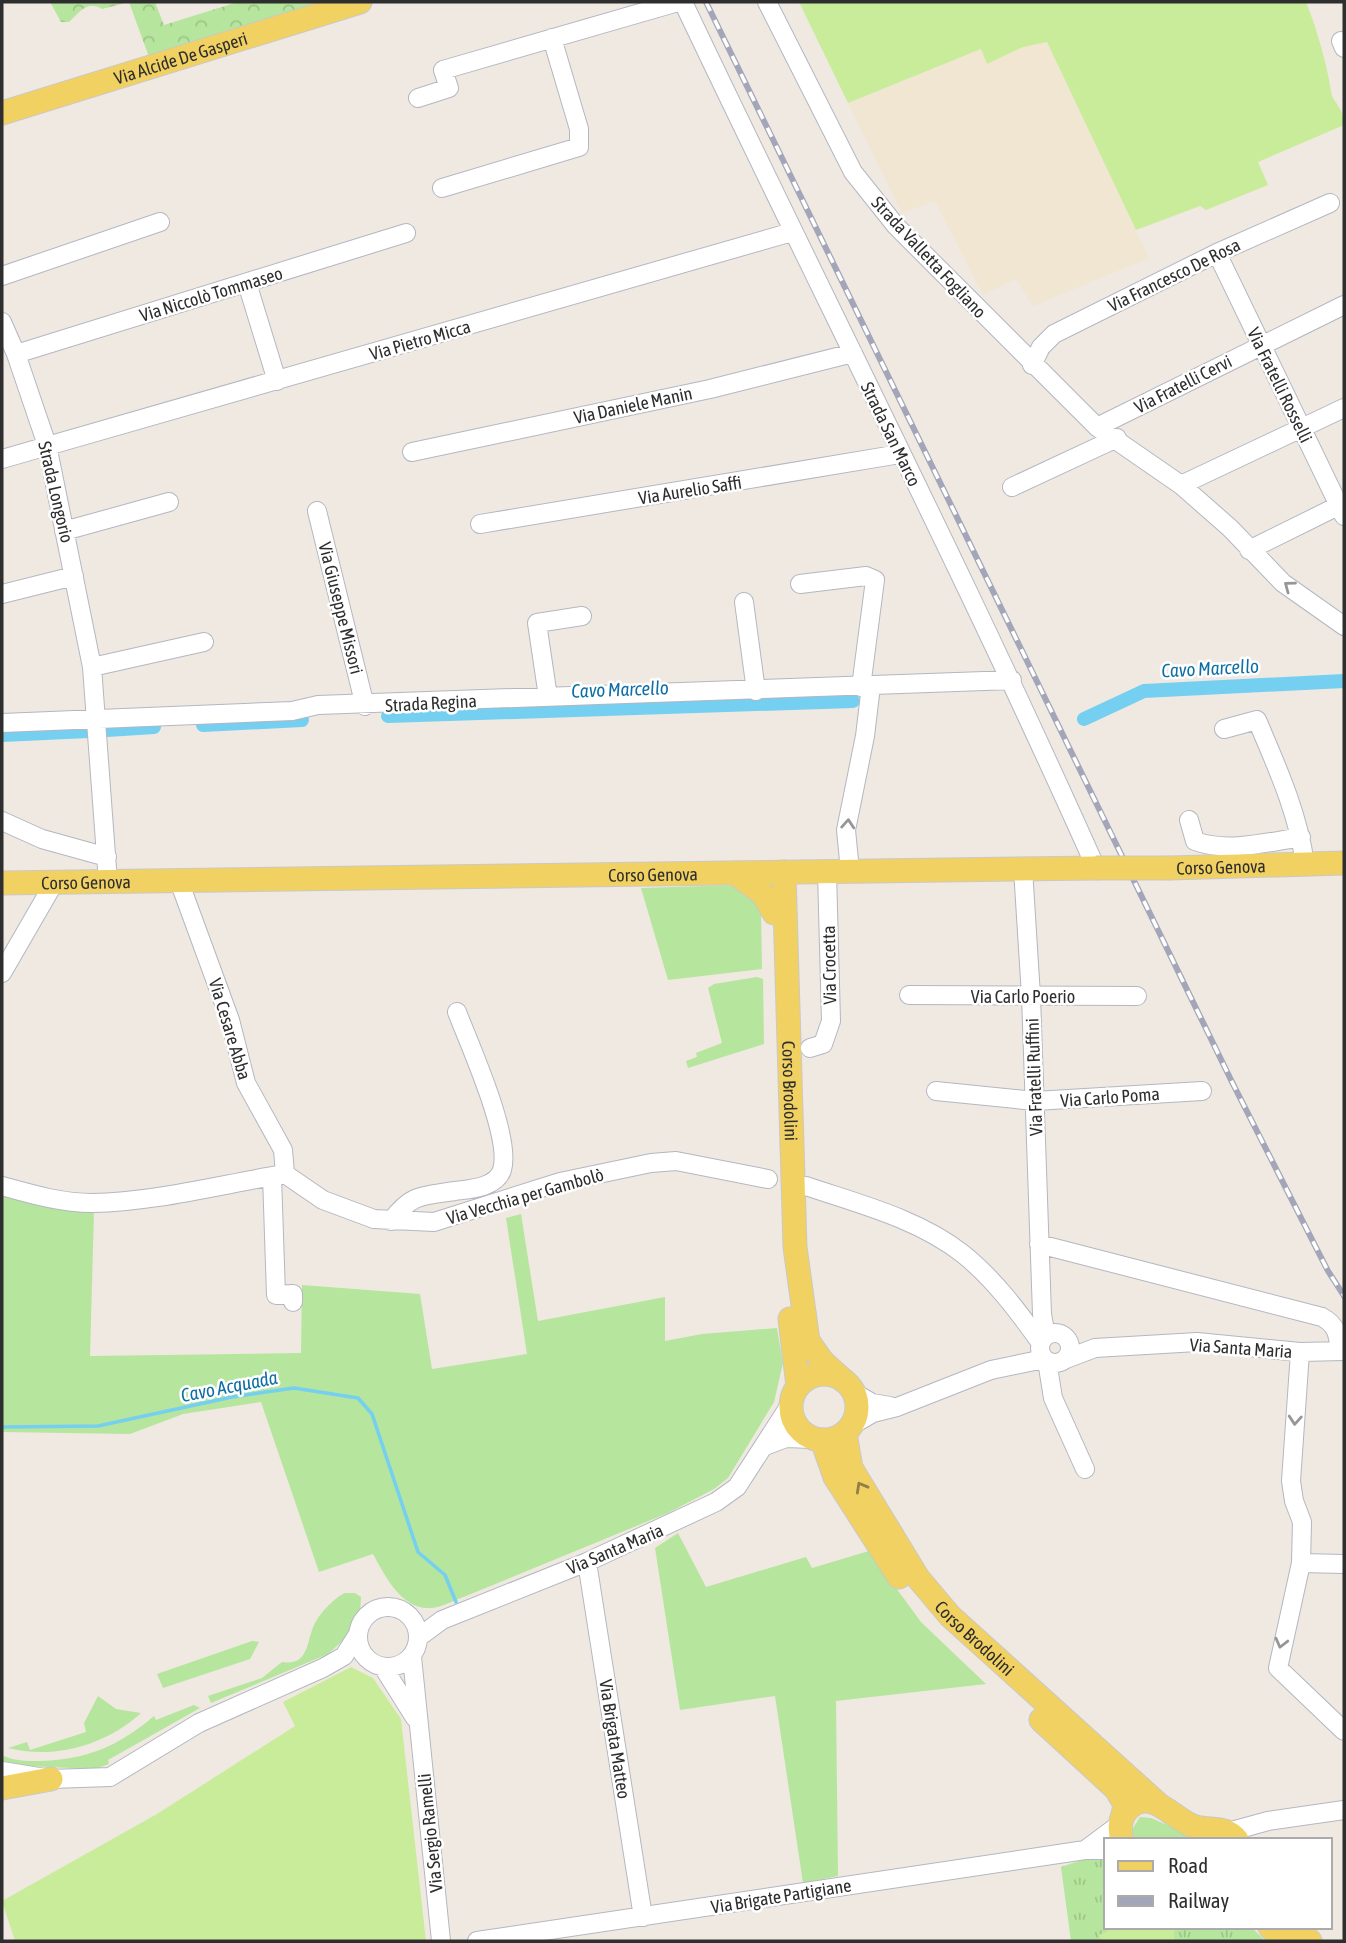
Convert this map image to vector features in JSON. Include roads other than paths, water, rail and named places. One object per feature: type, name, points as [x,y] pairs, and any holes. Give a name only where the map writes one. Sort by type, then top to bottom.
[{"type":"main road","name":"Via Alcide De Gasperi","points":[[2,113],[360,2]]},
{"type":"main road","name":"Corso Genova","points":[[2,883],[1170,868],[1344,863]]},
{"type":"main road","name":"Corso Brodolini","points":[[780,872],[798,1272],[811,1348],[848,1386],[857,1409],[848,1429],[851,1468],[918,1578],[950,1616],[1157,1803],[1192,1826],[1237,1837]]},
{"type":"main road","points":[[735,873],[763,894],[781,913],[797,892],[831,872]]},
{"type":"main road","name":"Corso Brodolini","points":[[781,913],[781,1248],[796,1426],[817,1440],[835,1477],[906,1586],[938,1626],[1116,1789],[1125,1804],[1122,1826]]},
{"type":"main road","points":[[794,1396],[811,1376],[828,1374],[848,1386]]},
{"type":"main road","points":[[817,1440],[848,1429]]},
{"type":"main road","points":[[2,1788],[44,1779]]},
{"type":"main road","points":[[1122,1826],[1137,1802],[1157,1803]]},
{"type":"street","points":[[418,98],[449,88],[443,70],[678,2]]},
{"type":"street","name":"Strada San Marco","points":[[683,2],[792,232],[1012,680],[1096,868]]},
{"type":"street","name":"Strada Valletta Fogliano","points":[[767,2],[853,172],[895,226],[1097,427],[1117,438],[1181,485],[1230,528],[1283,583],[1344,626]]},
{"type":"street","points":[[442,188],[579,147],[579,129],[552,38]]},
{"type":"street","name":"Via Francesco De Rosa","points":[[1032,365],[1041,347],[1054,334],[1217,253],[1329,203]]},
{"type":"street","points":[[2,276],[160,222]]},
{"type":"street","name":"Via Pietro Micca","points":[[2,459],[792,232]]},
{"type":"street","name":"Via Niccolò Tommaseo","points":[[16,354],[406,233]]},
{"type":"street","name":"Via Fratelli Rosselli","points":[[1217,253],[1259,345],[1342,508]]},
{"type":"street","points":[[247,283],[277,381]]},
{"type":"street","name":"Via Fratelli Cervi","points":[[1097,427],[1344,305]]},
{"type":"street","name":"Strada Longorio","points":[[2,323],[16,354],[47,445],[75,576],[92,667],[98,718],[108,882]]},
{"type":"street","name":"Via Daniele Manin","points":[[412,453],[710,389],[853,353]]},
{"type":"street","points":[[1181,485],[1344,408]]},
{"type":"street","points":[[1013,487],[1117,438]]},
{"type":"street","name":"Via Aurelio Saffi","points":[[480,524],[900,454]]},
{"type":"street","points":[[64,531],[169,502]]},
{"type":"street","points":[[1249,550],[1342,508]]},
{"type":"street","name":"Via Giuseppe Missori","points":[[317,510],[365,706]]},
{"type":"street","points":[[2,594],[75,576]]},
{"type":"street","points":[[800,584],[866,576],[876,580],[856,778],[846,830],[831,872]]},
{"type":"street","points":[[744,602],[756,691]]},
{"type":"street","points":[[548,697],[537,623],[582,616]]},
{"type":"street","points":[[92,667],[204,642]]},
{"type":"street","name":"Strada Regina","points":[[2,723],[292,711],[318,705],[365,706],[1012,680]]},
{"type":"street","points":[[1224,729],[1257,720],[1301,837],[1305,864]]},
{"type":"street","name":"Corso Genova","points":[[1189,820],[1195,841],[1205,845],[1242,845],[1301,837]]},
{"type":"street","points":[[2,821],[41,839],[107,857]]},
{"type":"street","name":"Via Fratelli Ruffini","points":[[1023,869],[1031,996],[1041,1286],[1051,1347],[1053,1398],[1085,1469]]},
{"type":"street","name":"Via Crocetta","points":[[810,1048],[823,1044],[831,1021],[831,872]]},
{"type":"street","name":"Via Cesare Abba","points":[[179,881],[230,1020],[246,1083],[283,1150],[279,1175],[276,1295],[293,1294],[293,1302]]},
{"type":"street","points":[[2,973],[54,883]]},
{"type":"street","name":"Via Carlo Poerio","points":[[909,995],[1137,996]]},
{"type":"street","points":[[391,1221],[415,1196],[477,1188],[492,1182],[501,1172],[503,1150],[497,1120],[457,1012]]},
{"type":"street","name":"Via Carlo Poma","points":[[936,1091],[1035,1101],[1202,1091]]},
{"type":"street","name":"Via Vecchia per Gambolò","points":[[279,1175],[323,1200],[374,1219],[434,1222],[560,1182],[651,1163],[676,1161],[768,1179]]},
{"type":"street","points":[[2,1186],[37,1196],[92,1203],[149,1197],[279,1175]]},
{"type":"street","points":[[806,1186],[920,1228],[962,1253],[1014,1307],[1028,1326],[1051,1347],[1020,1362],[991,1370],[897,1407],[873,1413],[848,1429]]},
{"type":"street","points":[[1039,1244],[1322,1317],[1332,1323],[1342,1351]]},
{"type":"street","points":[[1014,1307],[1032,1301],[1041,1286]]},
{"type":"street","name":"Via Santa Maria","points":[[1051,1347],[1096,1348],[1197,1342],[1300,1352],[1342,1351]]},
{"type":"street","points":[[1300,1352],[1291,1481],[1294,1501],[1302,1522],[1301,1563],[1278,1668],[1344,1731]]},
{"type":"street","points":[[848,1386],[872,1403],[897,1407]]},
{"type":"street","name":"Via Santa Maria","points":[[417,1629],[587,1562],[716,1502],[737,1487],[794,1396]]},
{"type":"street","points":[[765,1446],[786,1438],[817,1440]]},
{"type":"street","name":"Via Brigata Matteo","points":[[587,1562],[643,1917]]},
{"type":"street","points":[[1301,1563],[1344,1564]]},
{"type":"street","points":[[2,1779],[84,1780],[110,1777],[199,1723],[344,1657],[368,1613],[379,1607],[401,1608],[417,1629],[412,1657],[418,1724]]},
{"type":"street","points":[[358,1634],[362,1653],[380,1666],[418,1724]]},
{"type":"street","points":[[323,1668],[360,1662],[380,1666],[404,1663],[412,1657]]},
{"type":"street","name":"Via Sergio Ramelli","points":[[418,1724],[441,1941]]},
{"type":"street","points":[[2,1771],[44,1779]]},
{"type":"street","points":[[1237,1837],[1268,1821],[1344,1810]]},
{"type":"street","name":"Via Brigate Partigiane","points":[[1085,1850],[1122,1826]]},
{"type":"street","name":"Via Brigate Partigiane","points":[[477,1941],[1085,1850],[1104,1850]]},
{"type":"waterway","name":"Cavo Marcello","points":[[1084,719],[1144,691],[1344,681]]},
{"type":"waterway","name":"Cavo Marcello","points":[[388,716],[853,701]]},
{"type":"waterway","points":[[203,725],[302,720]]},
{"type":"waterway","name":"Cavo Marcello","points":[[107,730],[154,727]]},
{"type":"waterway","name":"Cavo Marcello","points":[[2,735],[88,731]]},
{"type":"waterway","name":"Cavo Acquada","points":[[2,1427],[98,1426],[232,1397],[294,1388],[358,1398],[372,1414],[418,1552],[445,1575],[456,1602]]},
{"type":"railway","points":[[706,2],[1232,1082],[1328,1271],[1344,1296]]}]
